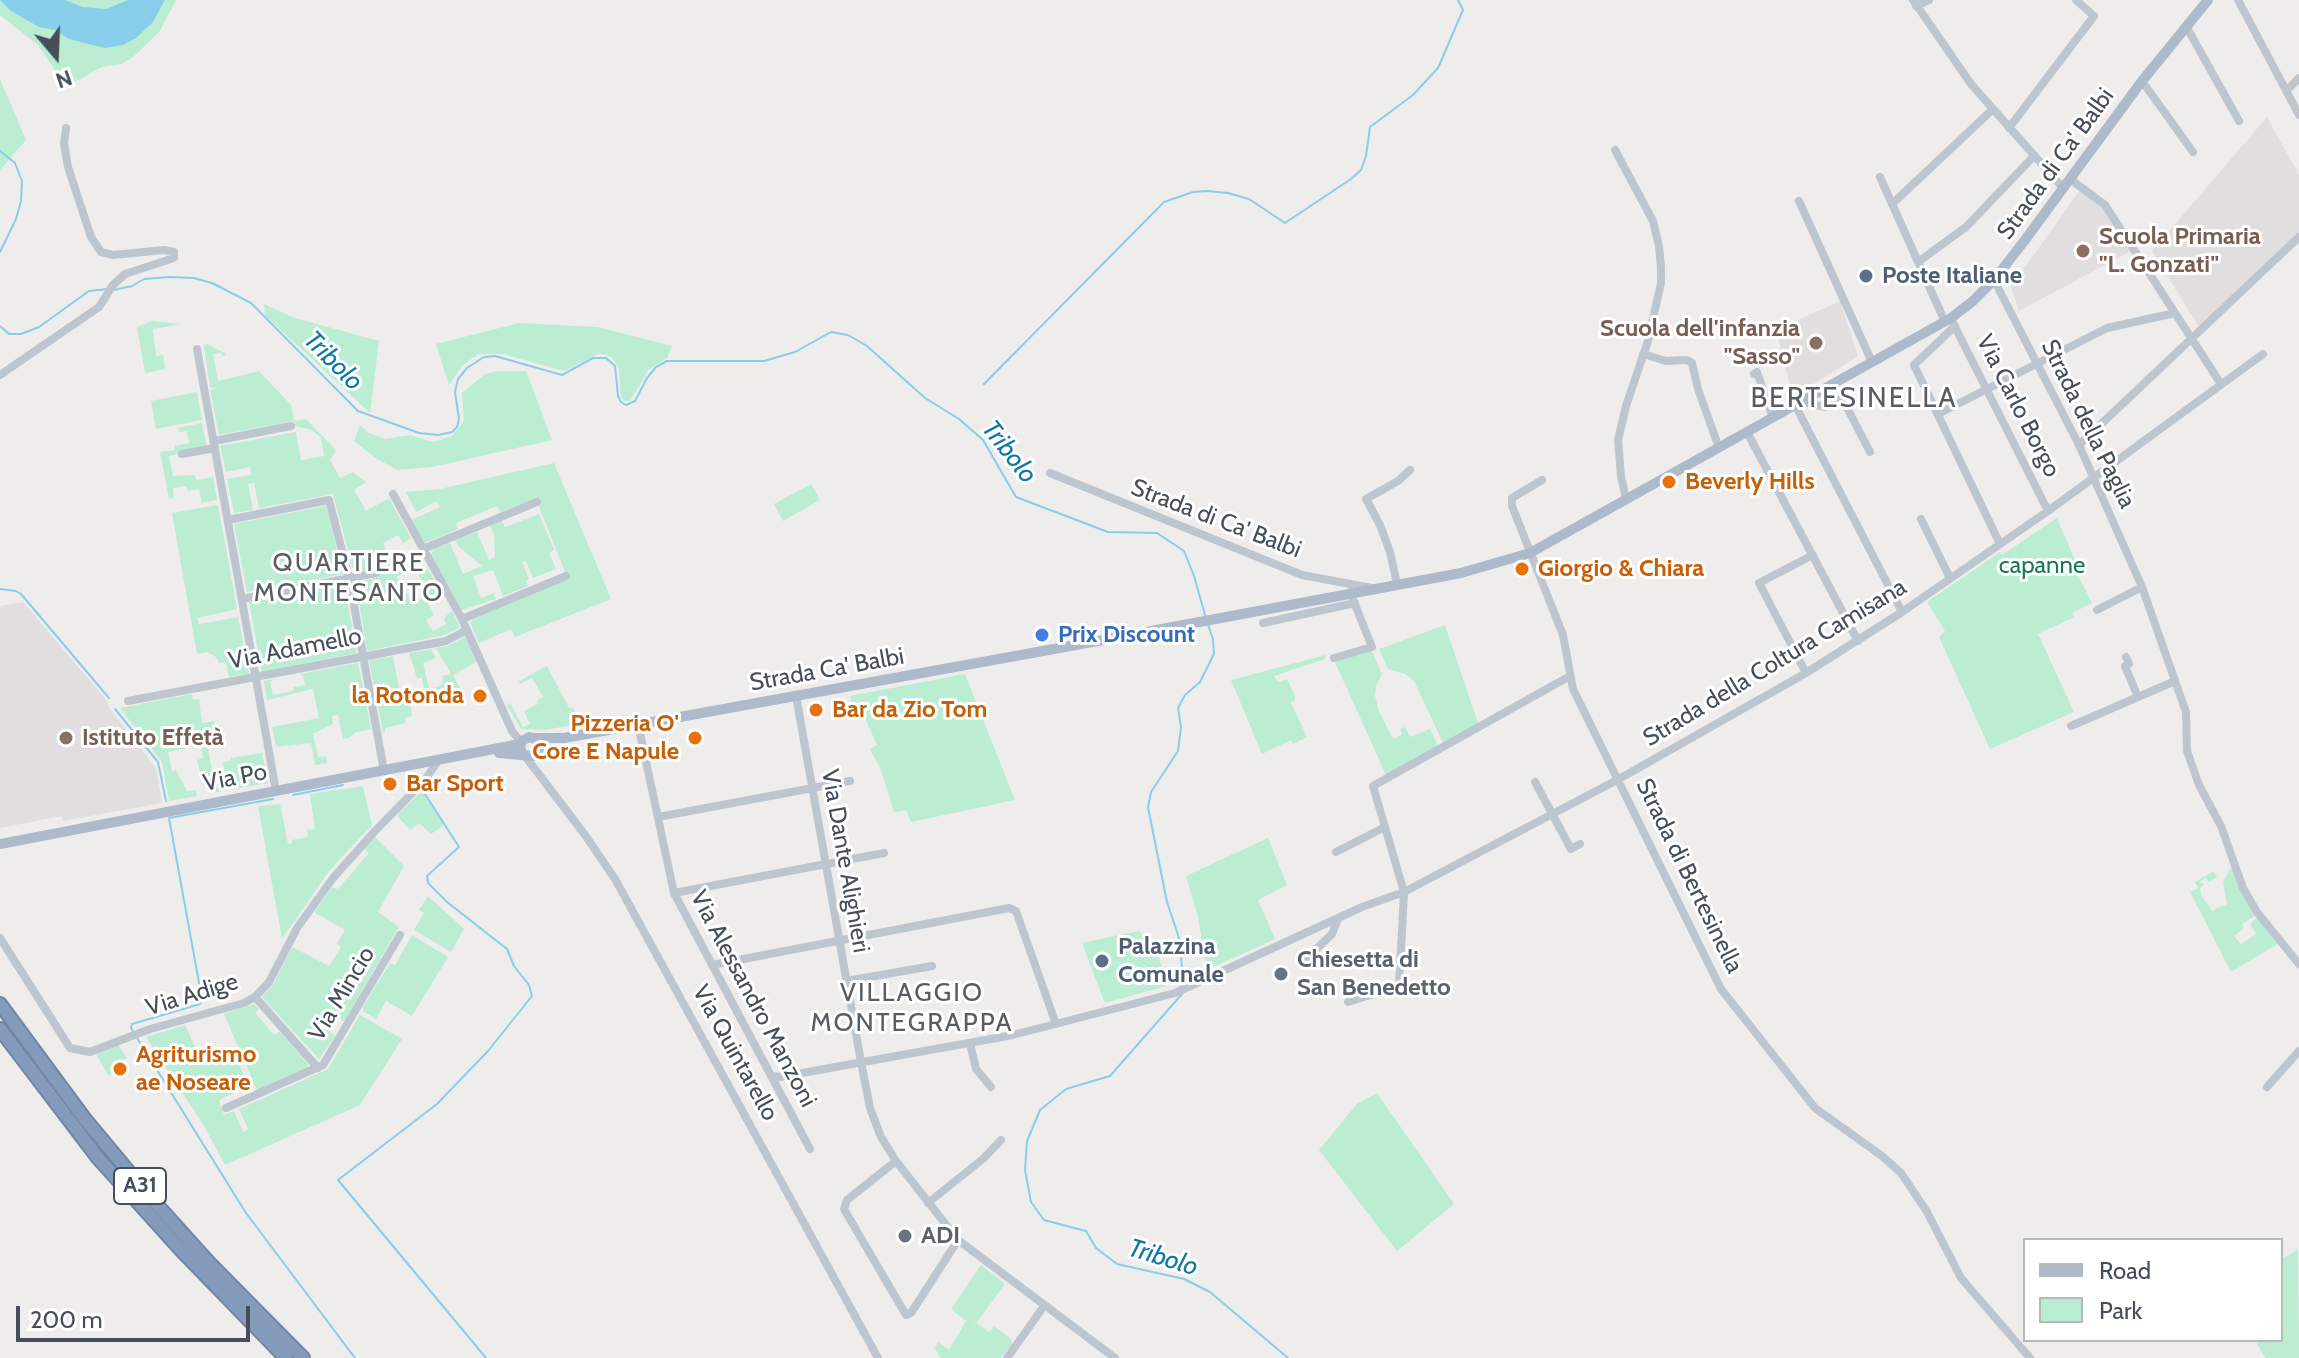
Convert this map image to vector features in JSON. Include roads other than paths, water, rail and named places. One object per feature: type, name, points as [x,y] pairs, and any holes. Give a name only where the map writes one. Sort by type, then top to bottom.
[{"type":"highway","name":"A31","points":[[0,1004],[84,1118],[149,1196],[221,1276],[303,1358]]},
{"type":"highway","name":"A31","points":[[0,1029],[98,1158],[181,1250],[286,1358]]},
{"type":"main road","name":"Strada di Ca' Balbi","points":[[1098,641],[1352,597],[1373,588],[1461,573],[1530,553],[1872,362],[1950,322],[1994,280],[2142,81],[2208,0]]},
{"type":"main road","name":"Strada Ca' Balbi","points":[[525,745],[1098,641]]},
{"type":"main road","name":"Strada Ca' Balbi","points":[[538,752],[564,738]]},
{"type":"main road","points":[[525,745],[539,744],[538,752]]},
{"type":"main road","name":"Via Po","points":[[0,844],[525,745]]},
{"type":"street","points":[[1929,0],[1914,3],[1971,84],[2034,156],[2066,184],[2105,205],[2221,384]]},
{"type":"street","points":[[2009,128],[2094,16],[2076,0]]},
{"type":"street","points":[[2238,0],[2299,115]]},
{"type":"street","points":[[2186,26],[2239,121]]},
{"type":"street","points":[[2287,90],[2299,78]]},
{"type":"street","name":"Strada di Ca' Balbi","points":[[2142,81],[2193,152]]},
{"type":"street","points":[[1892,204],[1992,110]]},
{"type":"street","points":[[0,375],[99,307],[113,285],[136,268],[171,260],[175,255],[172,251],[164,250],[113,255],[101,252],[91,237],[68,167],[64,144],[66,128]]},
{"type":"street","points":[[1615,150],[1653,221],[1659,246],[1661,283],[1618,440],[1626,499]]},
{"type":"street","points":[[1918,262],[1966,227],[2034,156]]},
{"type":"street","name":"Via Carlo Borgo","points":[[1880,177],[1918,262],[2048,511]]},
{"type":"street","points":[[1799,201],[1872,362]]},
{"type":"street","points":[[2079,445],[2299,237]]},
{"type":"street","name":"Strada della Paglia","points":[[1994,280],[2079,445],[2142,587],[2186,712],[2187,751],[2199,785],[2221,826],[2243,888],[2257,912],[2299,964]]},
{"type":"street","points":[[1938,414],[2107,328],[2175,313]]},
{"type":"street","points":[[1950,322],[1914,365],[2000,544]]},
{"type":"street","points":[[197,349],[276,791]]},
{"type":"street","points":[[1643,354],[1666,361],[1687,360],[1692,363],[1719,448]]},
{"type":"street","name":"Strada della Coltura Camisana","points":[[773,1076],[970,1043],[1175,993],[1404,892],[1619,779],[1858,641],[2048,511],[2263,354]]},
{"type":"street","points":[[1754,374],[1757,372],[1773,418]]},
{"type":"street","points":[[1799,404],[1825,407],[1842,398],[1870,452]]},
{"type":"street","points":[[1799,404],[1902,612]]},
{"type":"street","points":[[182,454],[291,426]]},
{"type":"street","points":[[1747,432],[1858,641]]},
{"type":"street","points":[[1397,584],[1390,552],[1366,499],[1398,481],[1410,470]]},
{"type":"street","name":"Strada di Ca' Balbi","points":[[1050,473],[1302,575],[1373,588]]},
{"type":"street","points":[[1530,553],[1515,516],[1512,498],[1542,480]]},
{"type":"street","points":[[393,494],[462,619],[510,726],[525,745]]},
{"type":"street","points":[[228,520],[329,500],[349,578],[384,771]]},
{"type":"street","points":[[423,549],[537,502]]},
{"type":"street","points":[[1921,519],[1950,578]]},
{"type":"street","name":"Strada di Bertesinella","points":[[1530,553],[1560,624],[1570,676],[1580,706],[1721,989],[1815,1108],[1901,1173],[1927,1212],[1961,1278],[2030,1358]]},
{"type":"street","points":[[1806,673],[1759,583],[1813,555]]},
{"type":"street","points":[[242,599],[376,573]]},
{"type":"street","points":[[462,619],[566,576]]},
{"type":"street","points":[[2097,610],[2142,587]]},
{"type":"street","points":[[1334,658],[1372,647],[1352,597]]},
{"type":"street","name":"Strada di Ca' Balbi","points":[[1263,623],[1352,597]]},
{"type":"street","name":"Via Adamello","points":[[128,701],[446,641],[467,630]]},
{"type":"street","points":[[2126,657],[2129,664],[2125,666],[2138,697]]},
{"type":"street","points":[[1348,1002],[1399,986],[1404,892],[1373,786],[1570,676]]},
{"type":"street","points":[[2071,726],[2175,681]]},
{"type":"street","name":"Via Dante Alighieri","points":[[796,696],[861,1062],[870,1108],[881,1137],[958,1240],[1115,1358]]},
{"type":"street","name":"Via Alessandro Manzoni","points":[[638,724],[674,893],[810,1149]]},
{"type":"street","name":"Via Quintarello","points":[[525,745],[541,777],[615,879],[878,1358]]},
{"type":"street","points":[[538,752],[541,777]]},
{"type":"street","name":"Via Adige","points":[[0,938],[70,1048],[90,1052],[135,1035],[244,1003],[255,997],[269,982],[297,928],[333,878],[366,839],[425,780],[438,761]]},
{"type":"street","points":[[658,817],[850,781]]},
{"type":"street","points":[[1535,782],[1571,849],[1580,844]]},
{"type":"street","points":[[1336,852],[1385,827]]},
{"type":"street","points":[[674,893],[884,853]]},
{"type":"street","points":[[712,965],[1009,908],[1016,911],[1056,1024]]},
{"type":"street","points":[[1304,961],[1332,934],[1338,919]]},
{"type":"street","name":"Via Mincio","points":[[226,1108],[324,1064],[400,935]]},
{"type":"street","points":[[847,981],[932,966]]},
{"type":"street","points":[[255,997],[318,1068]]},
{"type":"street","points":[[970,1043],[976,1069],[991,1087]]},
{"type":"street","points":[[2267,1087],[2299,1051]]},
{"type":"street","points":[[928,1203],[984,1158],[1001,1140]]},
{"type":"street","points":[[896,1161],[847,1200],[844,1209],[906,1315],[911,1313],[958,1240]]},
{"type":"street","points":[[1007,1358],[1044,1306]]},
{"type":"water","points":[[0,0],[65,0],[83,7],[106,9],[128,0],[165,0],[153,22],[136,38],[123,45],[105,48],[39,27],[11,11]]},
{"type":"waterway","points":[[984,384],[1164,202],[1193,192],[1228,193],[1249,199],[1285,223],[1351,179],[1361,170],[1370,127],[1413,95],[1438,68],[1463,10],[1458,0]]},
{"type":"waterway","name":"Tribolo","points":[[0,151],[15,163],[22,181],[16,219],[0,252]]},
{"type":"waterway","name":"Tribolo","points":[[114,290],[132,286],[144,279],[169,277],[194,278],[212,283],[251,303],[358,411],[419,433],[438,435],[452,432],[457,427],[459,419],[455,392],[458,379],[467,368],[484,357],[495,356],[562,375],[593,358],[606,358],[615,366],[618,396],[626,405],[635,401],[656,367],[667,361],[764,361],[795,352],[831,332],[848,335],[867,346],[925,398],[959,419],[983,440],[1016,497],[1108,532],[1157,533],[1184,551],[1205,615]]},
{"type":"waterway","name":"Tribolo","points":[[0,326],[9,334],[21,334],[39,327],[89,291],[108,289]]},
{"type":"waterway","points":[[0,589],[21,594],[109,698]]},
{"type":"waterway","name":"Tribolo","points":[[1183,984],[1180,941],[1167,902],[1148,807],[1151,792],[1178,751],[1181,727],[1178,708],[1185,695],[1200,682],[1214,654],[1208,625]]},
{"type":"waterway","points":[[115,709],[158,762],[166,801]]},
{"type":"waterway","points":[[293,795],[343,785]]},
{"type":"waterway","points":[[423,791],[459,847],[427,876],[428,883],[507,949],[514,966],[529,985],[532,996],[488,1051],[437,1104],[338,1180],[486,1358]]},
{"type":"waterway","points":[[134,1033],[132,1024],[200,1004],[202,999],[169,818],[273,799]]},
{"type":"waterway","name":"Tribolo","points":[[1182,994],[1110,1076],[1066,1089],[1040,1110],[1027,1141],[1025,1170],[1031,1202],[1044,1220],[1086,1231],[1096,1248],[1117,1264],[1184,1279],[1210,1292],[1288,1358]]},
{"type":"waterway","points":[[137,1038],[246,1213],[355,1358]]},
{"type":"place","name":"Scuola Primaria \"L. Gonzati\"","points":[[2083,251]]},
{"type":"place","name":"Poste Italiane","points":[[1866,276]]},
{"type":"place","name":"Scuola dell'infanzia \"Sasso\"","points":[[1816,343]]},
{"type":"place","name":"Beverly Hills","points":[[1669,482]]},
{"type":"place","name":"Giorgio & Chiara","points":[[1522,569]]},
{"type":"place","name":"Prix Discount","points":[[1042,635]]},
{"type":"place","name":"la Rotonda","points":[[480,696]]},
{"type":"place","name":"Bar da Zio Tom","points":[[816,710]]},
{"type":"place","name":"Istituto Effetà","points":[[66,738]]},
{"type":"place","name":"Pizzeria O' Core E Napule","points":[[695,738]]},
{"type":"place","name":"Bar Sport","points":[[390,784]]},
{"type":"place","name":"Palazzina Comunale","points":[[1102,961]]},
{"type":"place","name":"Chiesetta di San Benedetto","points":[[1281,974]]},
{"type":"place","name":"Agriturismo ae Noseare","points":[[120,1069]]},
{"type":"place","name":"ADI","points":[[905,1236]]},
{"type":"district","name":"BERTESINELLA","points":[[1854,399]]},
{"type":"district","name":"QUARTIERE MONTESANTO","points":[[349,578]]},
{"type":"district","name":"VILLAGGIO MONTEGRAPPA","points":[[912,1008]]},
{"type":"park label","name":"capanne","points":[[2042,566]]}]
